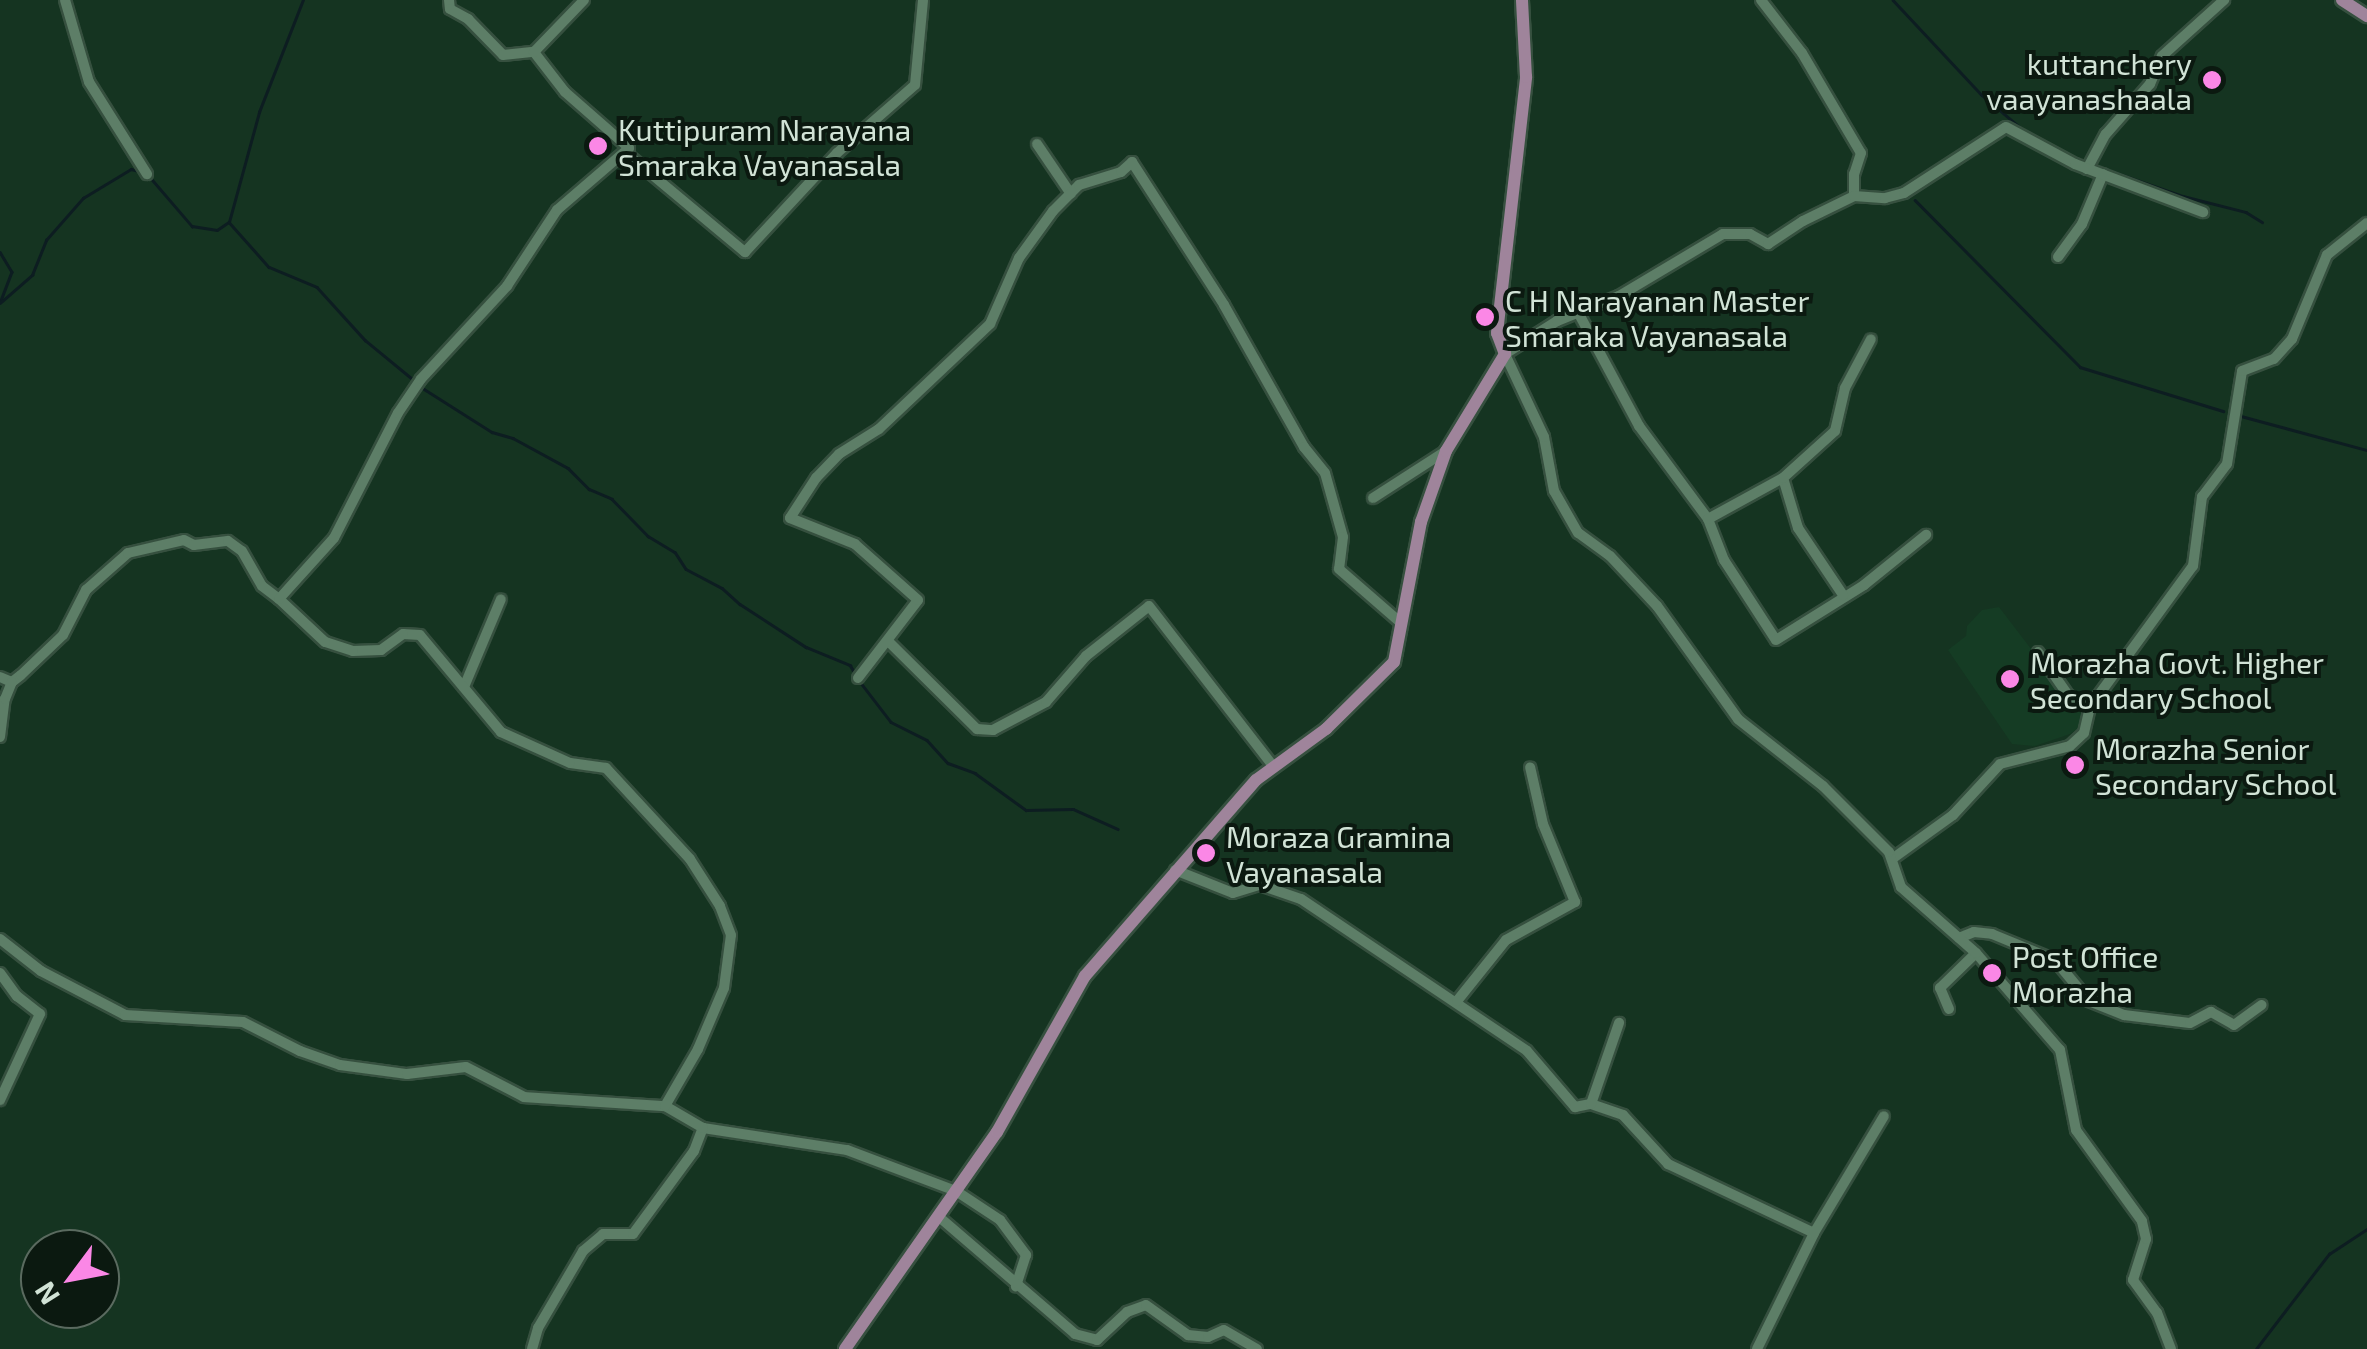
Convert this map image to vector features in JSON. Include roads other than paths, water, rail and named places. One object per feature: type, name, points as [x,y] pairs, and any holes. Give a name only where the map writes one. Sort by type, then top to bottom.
[{"type":"main road","points":[[845,1349],[997,1132],[1085,976],[1256,780],[1326,729],[1394,662],[1421,522],[1446,451],[1504,354],[1497,333],[1526,77],[1522,0]]},
{"type":"main road","points":[[2342,0],[2367,16]]},
{"type":"street","points":[[65,0],[89,82],[147,174]]},
{"type":"street","points":[[448,0],[450,9],[468,19],[503,56],[534,52],[584,0]]},
{"type":"street","points":[[626,153],[745,252],[837,153],[915,85],[923,0]]},
{"type":"street","points":[[1760,0],[1802,53],[1861,153],[1854,174],[1854,196]]},
{"type":"street","points":[[2089,164],[2150,84],[2162,56],[2224,0]]},
{"type":"street","points":[[279,599],[334,538],[418,384],[507,286],[556,210],[629,148],[565,92],[534,52]]},
{"type":"street","points":[[2171,1349],[2158,1313],[2133,1280],[2146,1239],[2142,1221],[2076,1130],[2060,1050],[1976,954],[1901,887],[1892,859],[1823,786],[1738,719],[1657,606],[1610,556],[1578,533],[1554,491],[1544,437],[1504,354],[1557,321],[1579,314],[1723,234],[1750,234],[1768,244],[1802,220],[1854,196],[1885,198],[1904,193],[2006,127],[2021,139],[2203,212]]},
{"type":"street","points":[[1037,144],[1071,194]]},
{"type":"street","points":[[858,678],[890,642],[918,600],[855,544],[790,518],[816,478],[839,454],[879,429],[990,324],[1019,258],[1071,194],[1079,186],[1121,172],[1132,162],[1224,305],[1304,447],[1325,473],[1344,537],[1339,569],[1400,622]]},
{"type":"street","points":[[2058,257],[2082,224],[2103,174]]},
{"type":"street","points":[[1892,859],[1953,815],[2000,764],[2070,746],[2084,733],[2090,707],[2193,566],[2202,496],[2227,464],[2242,371],[2274,359],[2292,339],[2327,255],[2367,224]]},
{"type":"street","points":[[1579,314],[1639,426],[1708,519],[1724,560],[1776,640],[1843,594],[1864,585],[1926,535]]},
{"type":"street","points":[[1708,519],[1784,478],[1835,431],[1846,388],[1870,339]]},
{"type":"street","points":[[1374,498],[1446,451]]},
{"type":"street","points":[[1784,478],[1798,528],[1843,594]]},
{"type":"street","points":[[0,738],[5,699],[12,682],[63,635],[86,590],[128,553],[184,540],[194,545],[228,541],[255,567],[262,586],[324,642],[353,650],[381,650],[403,634],[420,635],[502,732],[570,763],[606,768],[670,833],[720,906],[731,935],[724,988],[698,1048],[665,1106]]},
{"type":"street","points":[[464,687],[500,600]]},
{"type":"street","points":[[890,642],[982,731],[1046,702],[1086,656],[1148,606],[1274,766]]},
{"type":"street","points":[[2038,652],[2068,695],[2090,707]]},
{"type":"street","points":[[0,676],[12,682]]},
{"type":"street","points":[[1457,1001],[1506,940],[1576,902],[1543,824],[1530,767]]},
{"type":"street","points":[[1175,870],[1233,893],[1260,885],[1280,889],[1457,1001],[1527,1052],[1574,1107],[1591,1104],[1623,1115],[1668,1164],[1814,1233]]},
{"type":"street","points":[[1960,938],[1974,932],[1992,934],[2055,960],[2089,1001],[2124,1015],[2190,1023],[2211,1012],[2234,1025],[2262,1005]]},
{"type":"street","points":[[0,940],[41,972],[125,1015],[243,1022],[300,1052],[340,1065],[407,1074],[466,1068],[524,1097],[665,1106],[704,1128],[846,1150],[956,1191],[1000,1220],[1026,1255],[1016,1286]]},
{"type":"street","points":[[1948,1009],[1940,988],[1976,954]]},
{"type":"street","points":[[0,973],[40,1014],[0,1100]]},
{"type":"street","points":[[1591,1104],[1619,1023]]},
{"type":"street","points":[[1757,1349],[1814,1233],[1884,1116]]},
{"type":"street","points":[[532,1349],[538,1328],[584,1251],[604,1234],[632,1234],[694,1152],[704,1128]]},
{"type":"street","points":[[938,1216],[1074,1334],[1097,1340],[1127,1312],[1146,1306],[1188,1335],[1208,1337],[1224,1330],[1257,1349]]},
{"type":"waterway","points":[[150,177],[192,226],[217,230],[229,222],[259,112],[303,0]]},
{"type":"waterway","points":[[1893,0],[1982,95],[2028,134]]},
{"type":"waterway","points":[[2061,151],[2086,162]]},
{"type":"waterway","points":[[2094,165],[2183,196],[2246,212],[2262,222]]},
{"type":"waterway","points":[[0,303],[32,275],[46,240],[83,198],[131,169],[139,171]]},
{"type":"waterway","points":[[1915,200],[2080,367],[2223,411]]},
{"type":"waterway","points":[[229,222],[269,267],[317,287],[365,340],[415,381]]},
{"type":"waterway","points":[[0,252],[12,272],[1,300]]},
{"type":"waterway","points":[[421,387],[492,432],[513,438],[568,468],[589,489],[612,499],[648,536],[675,552],[686,569],[722,588],[806,647],[850,665],[857,676]]},
{"type":"waterway","points":[[2241,416],[2367,450]]},
{"type":"waterway","points":[[861,683],[891,722],[927,740],[948,763],[975,773],[1026,810],[1073,809],[1118,829]]},
{"type":"waterway","points":[[2256,1349],[2329,1254],[2367,1229]]},
{"type":"place","name":"kuttanchery vaayanashaala","points":[[2212,80]]},
{"type":"place","name":"Kuttipuram Narayana Smaraka Vayanasala","points":[[598,146]]},
{"type":"place","name":"C H Narayanan Master Smaraka Vayanasala","points":[[1485,317]]},
{"type":"place","name":"Morazha Govt. Higher Secondary School","points":[[2010,679]]},
{"type":"place","name":"Morazha Senior Secondary School","points":[[2075,765]]},
{"type":"place","name":"Moraza Gramina Vayanasala","points":[[1206,853]]},
{"type":"place","name":"Post Office Morazha","points":[[1992,973]]}]
